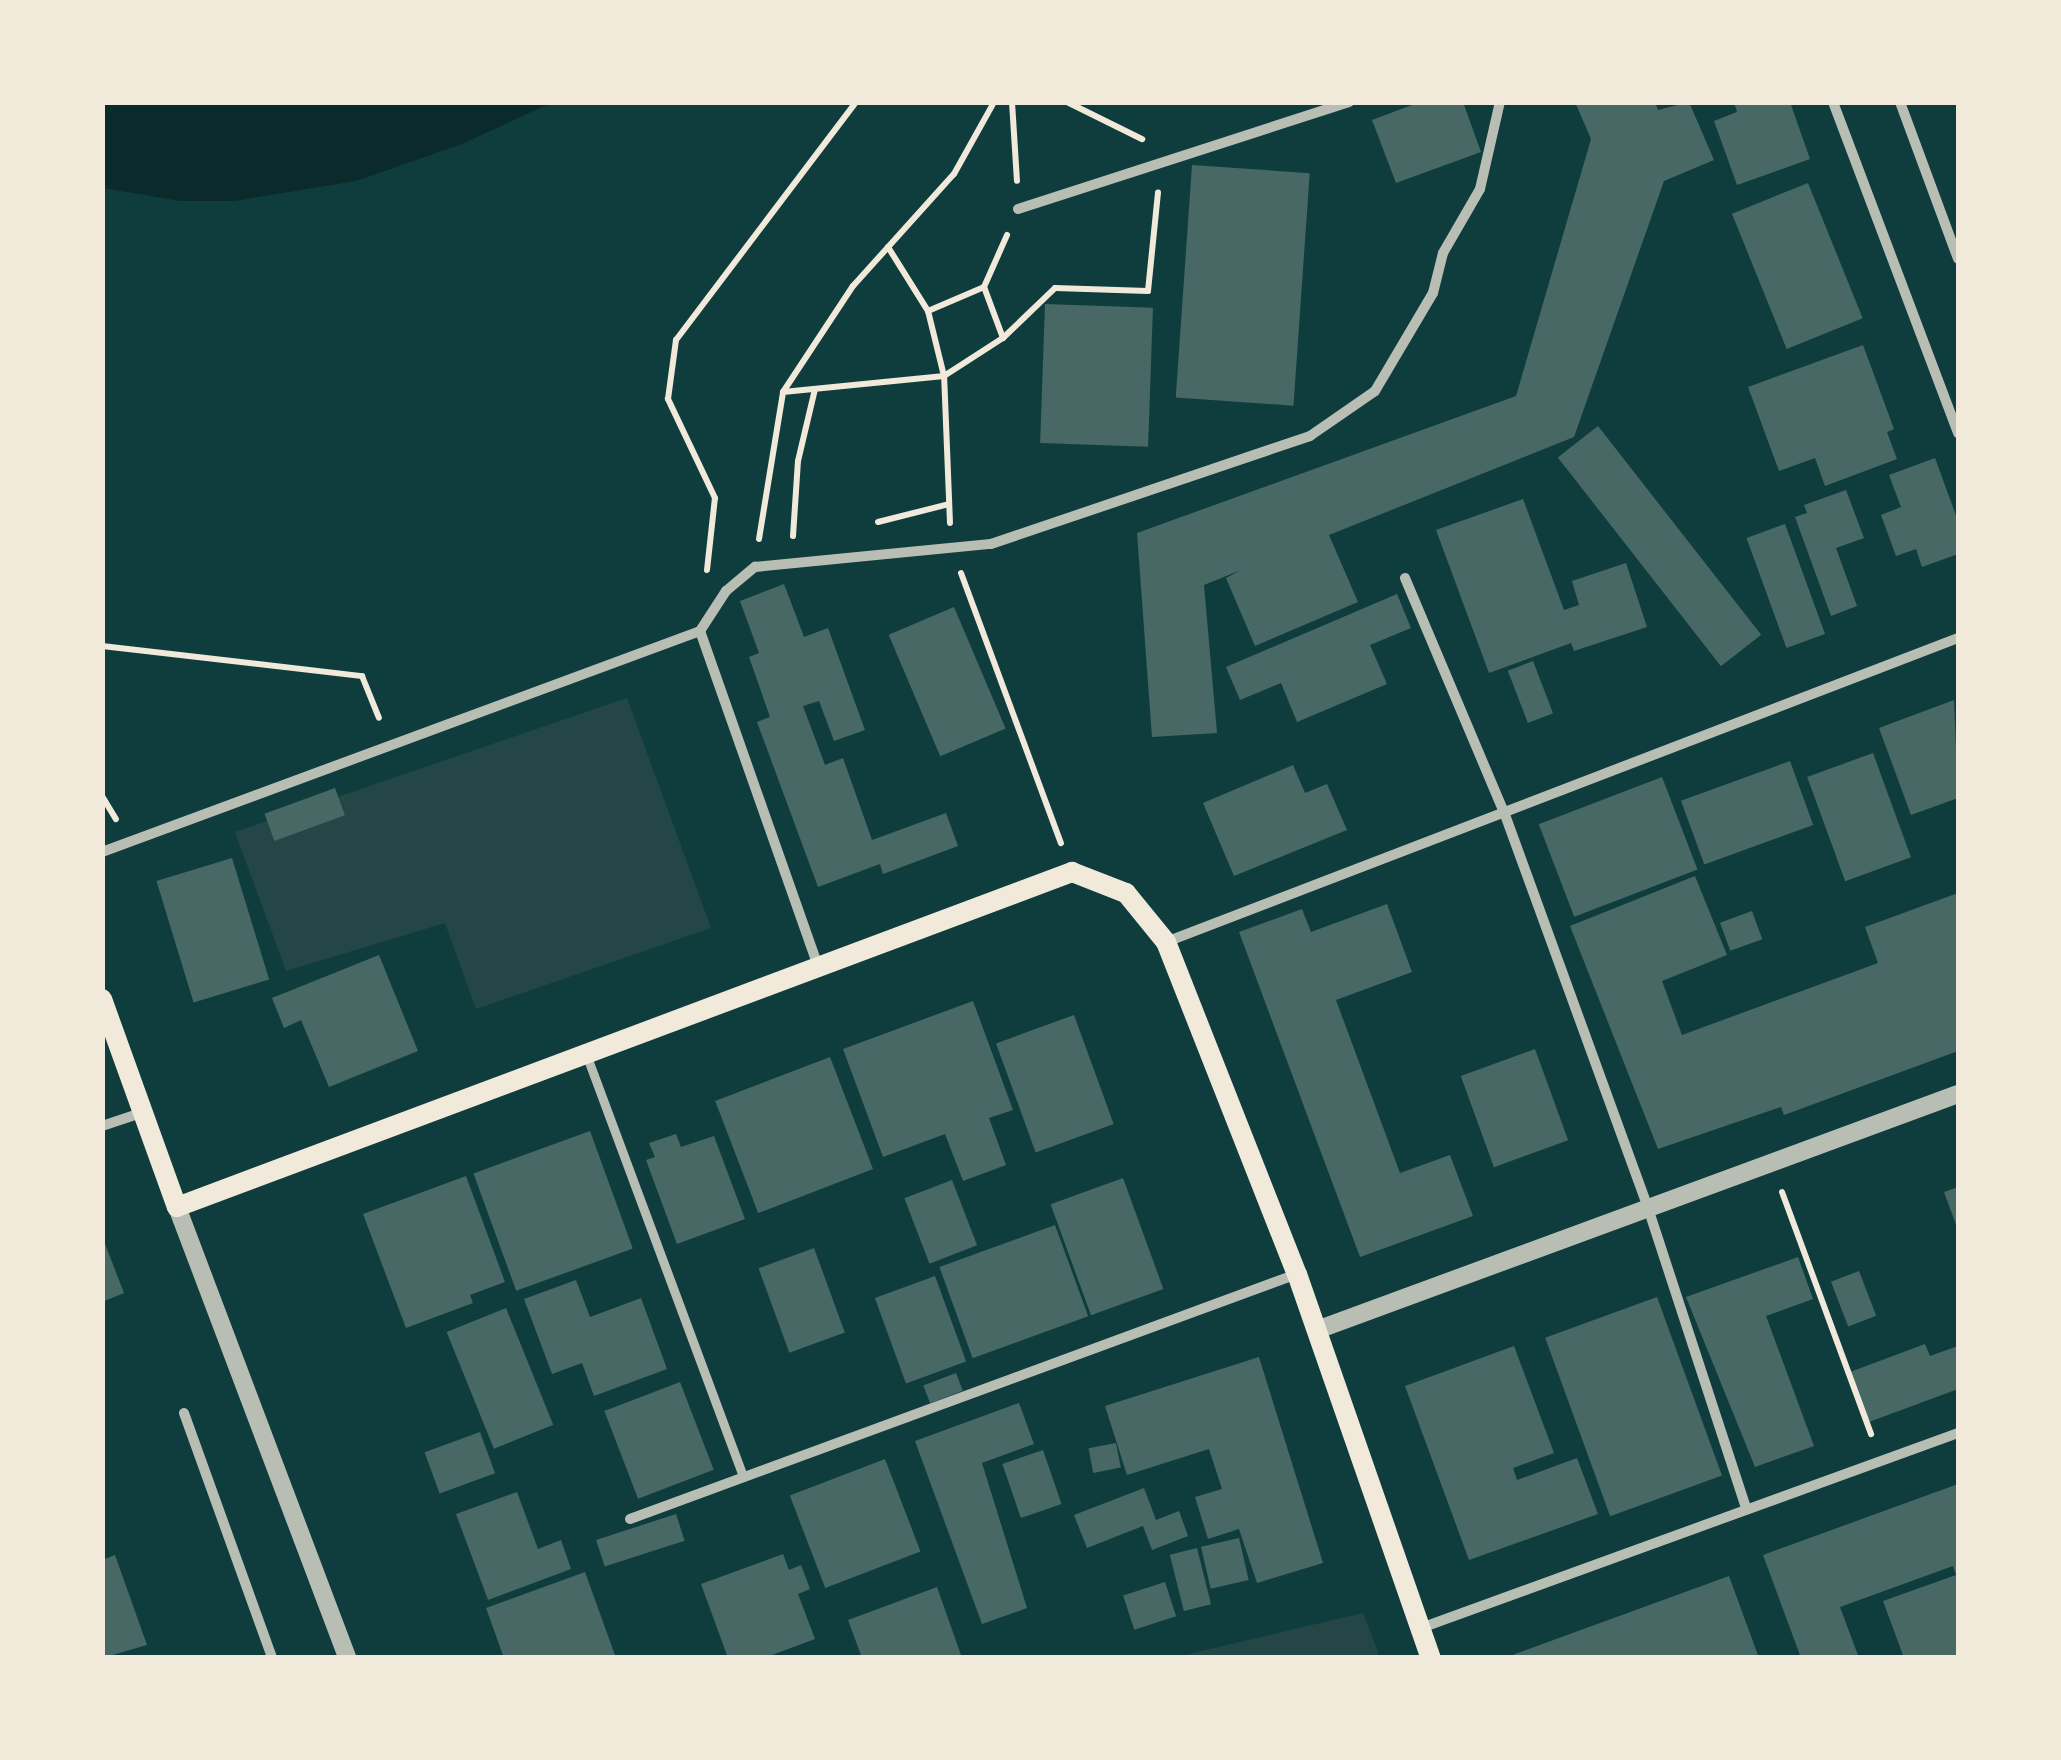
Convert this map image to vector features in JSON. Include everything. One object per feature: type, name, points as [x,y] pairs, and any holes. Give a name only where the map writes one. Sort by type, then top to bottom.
[{"type":"main road","points":[[102,999],[177,1208],[816,963],[1072,872],[1126,892],[1166,942],[1297,1274],[1431,1658]]},
{"type":"street","points":[[1018,209],[1349,102]]},
{"type":"street","points":[[102,852],[700,630],[726,591],[755,568],[991,544],[1310,436],[1375,392],[1433,293],[1443,252],[1480,190],[1500,102]]},
{"type":"street","points":[[1834,102],[1958,432]]},
{"type":"street","points":[[1900,102],[1958,259]]},
{"type":"street","points":[[1404,578],[1504,812],[1648,1208],[1746,1507]]},
{"type":"street","points":[[700,630],[816,963]]},
{"type":"street","points":[[1166,942],[1958,638]]},
{"type":"street","points":[[585,1051],[743,1476]]},
{"type":"street","points":[[1317,1330],[1958,1094]]},
{"type":"street","points":[[102,1126],[142,1113]]},
{"type":"street","points":[[177,1208],[348,1658]]},
{"type":"street","points":[[630,1519],[1297,1274]]},
{"type":"street","points":[[184,1414],[272,1658]]},
{"type":"street","points":[[1420,1628],[1958,1432]]},
{"type":"path","points":[[700,630],[715,498],[668,398],[676,340],[856,102]]},
{"type":"path","points":[[756,553],[784,392],[853,286],[954,174],[994,102]]},
{"type":"path","points":[[1002,338],[984,287],[1018,209],[1012,102]]},
{"type":"path","points":[[1067,102],[1178,157]]},
{"type":"path","points":[[784,392],[944,376],[1002,338],[1055,288],[1148,291],[1161,163]]},
{"type":"path","points":[[888,247],[928,311],[944,376],[951,548],[1072,872]]},
{"type":"path","points":[[928,311],[984,287]]},
{"type":"path","points":[[792,544],[798,461],[815,389]]},
{"type":"path","points":[[102,646],[362,676],[379,718]]},
{"type":"path","points":[[1772,1162],[1880,1460]]},
{"type":"shaded area","points":[[102,103],[551,103],[462,144],[356,181],[235,201],[180,201],[103,188]]},
{"type":"shaded area","points":[[627,698],[711,928],[476,1009],[445,923],[286,971],[235,832]]},
{"type":"shaded area","points":[[1363,1613],[1380,1657],[1180,1656]]},
{"type":"building","points":[[1420,102],[1463,102],[1481,152],[1396,183],[1372,120]]},
{"type":"building","points":[[1575,102],[1655,102],[1658,110],[1689,102],[1714,160],[1664,181],[1574,437],[1329,535],[1358,602],[1255,646],[1226,578],[1241,570],[1204,585],[1217,733],[1152,737],[1137,533],[1516,396],[1591,139]]},
{"type":"building","points":[[1734,102],[1790,102],[1810,159],[1737,185],[1714,121],[1737,112]]},
{"type":"building","points":[[1192,165],[1310,173],[1293,406],[1176,397]]},
{"type":"building","points":[[1808,183],[1863,318],[1787,349],[1732,214]]},
{"type":"building","points":[[1045,304],[1153,308],[1148,447],[1040,443]]},
{"type":"building","points":[[1863,345],[1894,429],[1887,432],[1897,459],[1825,486],[1815,458],[1779,471],[1748,387]]},
{"type":"building","points":[[1598,426],[1761,635],[1721,666],[1558,457]]},
{"type":"building","points":[[1935,458],[1958,521],[1958,554],[1922,567],[1916,549],[1896,556],[1881,515],[1901,507],[1889,475]]},
{"type":"building","points":[[1846,490],[1864,538],[1836,548],[1857,606],[1831,616],[1795,517],[1807,513],[1804,505]]},
{"type":"building","points":[[1523,499],[1564,610],[1579,605],[1572,581],[1626,563],[1647,627],[1574,651],[1571,643],[1489,673],[1436,530]]},
{"type":"building","points":[[1785,524],[1825,634],[1786,648],[1746,538]]},
{"type":"building","points":[[784,584],[804,637],[828,628],[865,730],[834,741],[819,701],[803,706],[825,765],[843,758],[872,840],[946,813],[958,846],[883,874],[880,864],[818,887],[757,722],[770,717],[749,657],[759,653],[740,601]]},
{"type":"building","points":[[1397,594],[1411,628],[1370,645],[1387,684],[1297,722],[1281,683],[1240,700],[1226,667]]},
{"type":"building","points":[[954,607],[1006,729],[940,756],[889,635]]},
{"type":"building","points":[[1533,661],[1553,713],[1528,723],[1508,671]]},
{"type":"building","points":[[1954,700],[1958,798],[1911,815],[1879,728]]},
{"type":"building","points":[[1873,753],[1911,857],[1845,881],[1807,777]]},
{"type":"building","points":[[1790,761],[1813,825],[1704,865],[1681,801]]},
{"type":"building","points":[[1293,765],[1305,793],[1327,784],[1347,830],[1234,876],[1203,803]]},
{"type":"building","points":[[1662,777],[1697,869],[1574,917],[1539,824]]},
{"type":"building","points":[[335,788],[345,815],[274,841],[265,814]]},
{"type":"building","points":[[232,858],[269,979],[194,1003],[156,881]]},
{"type":"building","points":[[1695,876],[1727,955],[1662,981],[1682,1035],[1878,963],[1865,927],[1958,893],[1958,1051],[1784,1115],[1781,1107],[1658,1149],[1570,926]]},
{"type":"building","points":[[1387,904],[1412,972],[1336,1000],[1400,1173],[1450,1155],[1473,1216],[1360,1257],[1239,932],[1302,909],[1311,932]]},
{"type":"building","points":[[1752,911],[1762,939],[1730,951],[1720,923]]},
{"type":"building","points":[[379,955],[418,1051],[329,1087],[301,1020],[284,1028],[272,998]]},
{"type":"building","points":[[973,1001],[1013,1110],[989,1118],[1006,1165],[963,1181],[945,1134],[883,1157],[843,1049]]},
{"type":"building","points":[[1074,1015],[1114,1124],[1036,1152],[996,1043]]},
{"type":"building","points":[[1535,1049],[1568,1140],[1494,1167],[1461,1076]]},
{"type":"building","points":[[830,1057],[873,1169],[758,1213],[715,1101]]},
{"type":"building","points":[[590,1131],[633,1248],[516,1291],[473,1173]]},
{"type":"building","points":[[676,1134],[681,1147],[714,1136],[745,1219],[677,1244],[646,1160],[655,1157],[649,1143]]},
{"type":"building","points":[[466,1176],[505,1282],[470,1295],[473,1303],[406,1328],[363,1214]]},
{"type":"building","points":[[1123,1178],[1163,1289],[1091,1315],[1051,1204]]},
{"type":"building","points":[[952,1180],[977,1245],[929,1264],[904,1198]]},
{"type":"building","points":[[1958,1187],[1958,1230],[1944,1192]]},
{"type":"building","points":[[1055,1225],[1088,1316],[973,1358],[939,1267]]},
{"type":"building","points":[[102,1236],[124,1293],[102,1302]]},
{"type":"building","points":[[814,1248],[845,1333],[789,1353],[759,1268]]},
{"type":"building","points":[[1798,1257],[1813,1299],[1766,1316],[1814,1446],[1755,1467],[1686,1297]]},
{"type":"building","points":[[1859,1271],[1876,1316],[1848,1327],[1831,1282]]},
{"type":"building","points":[[935,1276],[966,1362],[906,1383],[875,1298]]},
{"type":"building","points":[[576,1280],[590,1317],[641,1298],[667,1369],[594,1396],[582,1363],[552,1374],[524,1299]]},
{"type":"building","points":[[1657,1297],[1722,1476],[1610,1516],[1545,1338]]},
{"type":"building","points":[[506,1308],[553,1425],[494,1449],[447,1332]]},
{"type":"building","points":[[1925,1344],[1930,1356],[1958,1346],[1958,1389],[1869,1422],[1850,1372]]},
{"type":"building","points":[[1514,1346],[1554,1453],[1513,1468],[1517,1480],[1577,1458],[1598,1514],[1469,1560],[1405,1386]]},
{"type":"building","points":[[1259,1357],[1323,1563],[1257,1583],[1239,1529],[1208,1539],[1195,1497],[1222,1489],[1209,1449],[1127,1475],[1105,1406]]},
{"type":"building","points":[[956,1373],[963,1391],[930,1403],[923,1386]]},
{"type":"building","points":[[680,1382],[714,1470],[638,1499],[604,1411]]},
{"type":"building","points":[[1019,1403],[1034,1444],[982,1463],[1027,1608],[982,1624],[915,1441]]},
{"type":"building","points":[[480,1432],[495,1473],[440,1494],[425,1452]]},
{"type":"building","points":[[1116,1443],[1121,1468],[1093,1473],[1089,1448]]},
{"type":"building","points":[[1043,1450],[1062,1504],[1021,1518],[1002,1464]]},
{"type":"building","points":[[885,1459],[920,1551],[825,1588],[790,1496]]},
{"type":"building","points":[[1958,1484],[1958,1658],[1904,1658],[1883,1601],[1956,1575],[1953,1566],[1840,1607],[1859,1658],[1801,1658],[1763,1555]]},
{"type":"building","points":[[1144,1488],[1156,1520],[1179,1511],[1188,1536],[1152,1550],[1143,1526],[1087,1548],[1074,1515]]},
{"type":"building","points":[[517,1492],[538,1549],[561,1540],[571,1569],[488,1600],[456,1514]]},
{"type":"building","points":[[676,1514],[685,1541],[605,1567],[596,1540]]},
{"type":"building","points":[[1239,1538],[1249,1580],[1211,1589],[1201,1547]]},
{"type":"building","points":[[1197,1548],[1211,1604],[1184,1611],[1170,1555]]},
{"type":"building","points":[[783,1554],[789,1570],[801,1565],[810,1589],[798,1594],[815,1639],[764,1658],[728,1658],[701,1584]]},
{"type":"building","points":[[115,1555],[147,1645],[102,1658],[102,1560]]},
{"type":"building","points":[[585,1572],[616,1658],[504,1658],[486,1608]]},
{"type":"building","points":[[1729,1576],[1759,1658],[1507,1658],[1507,1657]]},
{"type":"building","points":[[1165,1582],[1176,1616],[1134,1630],[1123,1596]]},
{"type":"building","points":[[937,1587],[962,1658],[862,1658],[848,1620]]}]
